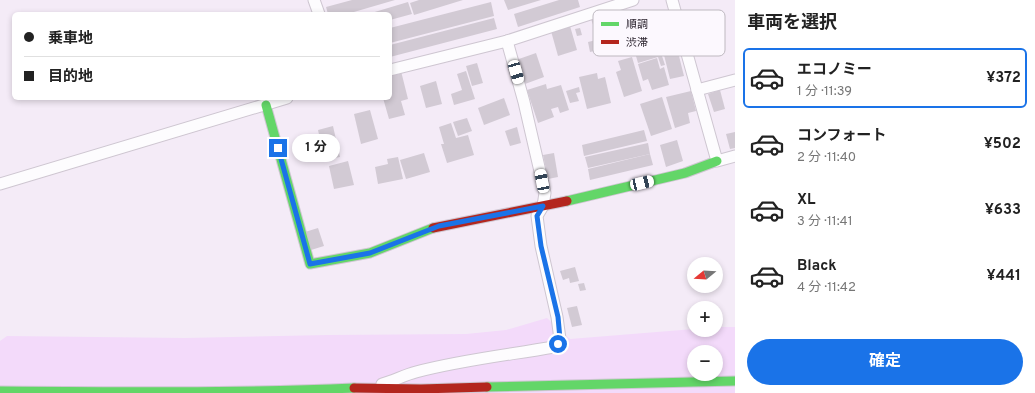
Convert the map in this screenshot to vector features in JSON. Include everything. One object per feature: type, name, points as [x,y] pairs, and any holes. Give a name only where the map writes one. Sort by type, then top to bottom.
[{"type":"street","points":[[314,0],[318,12]]},
{"type":"street","points":[[602,10],[632,0]]},
{"type":"street","points":[[672,0],[675,10]]},
{"type":"street","points":[[392,70],[507,41],[593,13]]},
{"type":"street","points":[[367,387],[396,380],[414,372],[554,347],[558,344],[560,339],[558,317],[541,246],[537,216],[543,206],[544,193],[540,169],[524,102],[507,41]]},
{"type":"street","points":[[688,56],[717,161]]},
{"type":"street","points":[[697,90],[735,80]]},
{"type":"street","points":[[0,184],[281,100]]},
{"type":"street","points":[[266,105],[310,264],[370,253],[439,226],[543,206],[685,173],[735,156]]},
{"type":"street","points":[[0,391],[156,392],[321,390],[367,387],[421,389],[735,381]]},
{"type":"shaded area","points":[[547,318],[570,339],[687,330],[687,337],[723,337],[723,327],[735,327],[735,393],[0,393],[0,341],[7,336],[185,338],[466,334],[506,330]]},
{"type":"building","points":[[352,0],[395,0],[354,12],[327,12],[326,7]]},
{"type":"building","points":[[419,0],[463,0],[414,15],[410,3]]},
{"type":"building","points":[[504,0],[541,0],[508,10]]},
{"type":"building","points":[[559,0],[578,0],[580,7],[518,27],[514,14]]},
{"type":"building","points":[[408,2],[412,14],[392,19],[392,12],[375,12]]},
{"type":"building","points":[[491,2],[494,16],[392,42],[392,27]]},
{"type":"building","points":[[494,18],[497,29],[392,56],[392,44]]},
{"type":"building","points":[[570,26],[577,50],[558,56],[551,31]]},
{"type":"building","points":[[580,28],[582,35],[577,36],[575,29]]},
{"type":"building","points":[[593,41],[593,51],[590,52],[588,42]]},
{"type":"building","points":[[536,53],[544,77],[525,84],[516,60]]},
{"type":"building","points":[[636,56],[662,56],[665,65],[661,66],[658,57],[638,63]]},
{"type":"building","points":[[664,56],[679,56],[684,76],[670,79]]},
{"type":"building","points":[[632,57],[642,91],[624,97],[616,72],[621,70],[618,61]]},
{"type":"building","points":[[657,58],[660,69],[664,67],[669,85],[652,90],[648,79],[643,81],[638,64]]},
{"type":"building","points":[[477,63],[483,83],[472,86],[466,66]]},
{"type":"building","points":[[401,71],[408,99],[401,101],[405,115],[389,119],[384,100],[392,100],[392,73]]},
{"type":"building","points":[[466,71],[475,99],[454,105],[451,94],[462,90],[457,74]]},
{"type":"building","points":[[597,73],[598,79],[605,77],[611,103],[587,109],[579,77]]},
{"type":"building","points":[[436,81],[442,104],[426,108],[420,86]]},
{"type":"building","points":[[546,84],[547,89],[561,85],[569,110],[560,113],[558,107],[551,109],[554,117],[538,123],[527,90]]},
{"type":"building","points":[[579,87],[580,92],[576,93],[579,101],[570,103],[566,91]]},
{"type":"building","points":[[720,90],[725,109],[714,112],[708,94]]},
{"type":"building","points":[[691,91],[696,111],[688,113],[690,123],[675,128],[666,97]]},
{"type":"building","points":[[662,97],[672,129],[651,136],[640,104]]},
{"type":"building","points":[[504,98],[510,115],[484,125],[478,108]]},
{"type":"building","points":[[370,110],[378,139],[361,144],[354,114]]},
{"type":"building","points":[[467,118],[472,131],[458,136],[453,122]]},
{"type":"building","points":[[451,123],[456,138],[468,135],[474,155],[447,163],[441,144],[444,144],[439,127]]},
{"type":"building","points":[[333,126],[340,157],[325,160],[318,130]]},
{"type":"building","points":[[517,127],[521,143],[510,146],[505,131]]},
{"type":"building","points":[[644,130],[647,141],[584,156],[582,145]]},
{"type":"building","points":[[735,132],[735,148],[730,149],[726,134]]},
{"type":"building","points":[[677,140],[683,161],[666,167],[660,145]]},
{"type":"building","points":[[648,143],[650,154],[588,168],[585,157]]},
{"type":"building","points":[[424,153],[430,172],[406,179],[400,160]]},
{"type":"building","points":[[554,153],[558,177],[548,179],[543,155]]},
{"type":"building","points":[[650,154],[653,165],[590,180],[588,169]]},
{"type":"building","points":[[398,157],[403,179],[378,184],[375,167],[388,164],[387,159]]},
{"type":"building","points":[[348,161],[354,185],[334,189],[329,166]]},
{"type":"building","points":[[318,228],[324,246],[311,250],[305,232]]},
{"type":"building","points":[[575,267],[579,281],[570,283],[569,278],[563,280],[560,271]]},
{"type":"building","points":[[584,283],[586,290],[580,291],[578,284]]},
{"type":"building","points":[[577,306],[582,325],[572,327],[567,308]]},
{"type":"traffic: fast","points":[[266,105],[310,264],[370,253],[433,228]]},
{"type":"traffic: fast","points":[[567,201],[685,173],[717,161]]},
{"type":"traffic: fast","points":[[487,387],[735,381]]},
{"type":"traffic: fast","points":[[0,391],[133,392],[310,390],[354,388]]},
{"type":"traffic: jam","points":[[433,228],[567,201]]},
{"type":"traffic: jam","points":[[354,388],[421,389],[487,387]]},
{"type":"route","points":[[278,148],[310,264],[370,253],[439,226],[543,206],[537,216],[541,246],[558,317],[560,339],[558,344]]}]
